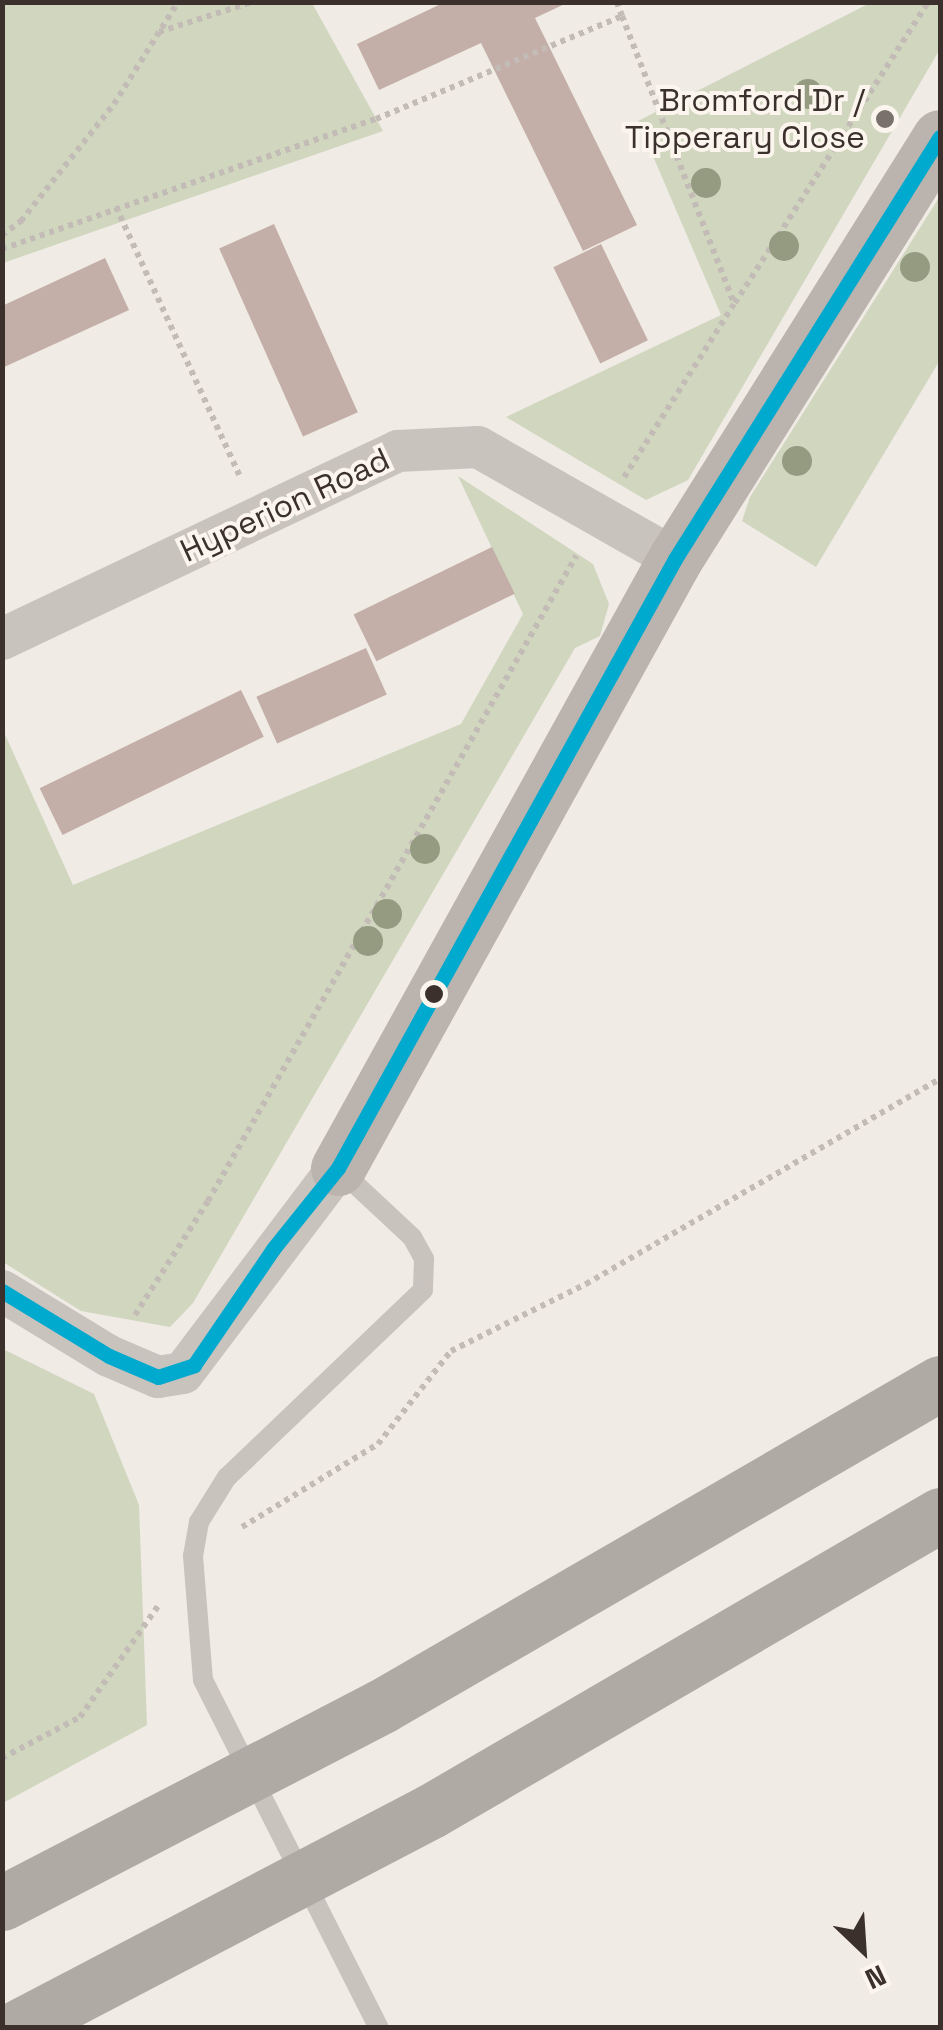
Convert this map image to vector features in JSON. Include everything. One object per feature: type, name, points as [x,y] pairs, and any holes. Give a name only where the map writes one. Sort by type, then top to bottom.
[{"type":"highway","points":[[2,1903],[382,1706],[940,1383]]},
{"type":"highway","points":[[16,2028],[430,1811],[940,1515]]},
{"type":"street","points":[[2,1291],[109,1356],[158,1377],[194,1364],[273,1249],[338,1168],[675,559],[940,137]]},
{"type":"street","name":"Hyperion Road","points":[[2,639],[398,451],[478,447],[601,512],[675,559]]},
{"type":"lane","points":[[338,1168],[412,1237],[424,1259],[423,1290],[227,1477],[199,1522],[194,1556],[203,1680],[378,2028]]},
{"type":"path","points":[[2,235],[21,221],[114,104],[178,2]]},
{"type":"path","points":[[159,32],[252,2]]},
{"type":"path","points":[[617,2],[734,304]]},
{"type":"path","points":[[109,1356],[208,1201],[601,512],[928,2]]},
{"type":"path","points":[[2,250],[116,207],[376,120],[622,16]]},
{"type":"path","points":[[116,207],[258,516]]},
{"type":"path","points":[[2,1758],[80,1717],[194,1556],[378,1444],[451,1351],[586,1284],[940,1079]]},
{"type":"green space","points":[[2,3],[312,3],[383,131],[3,263]]},
{"type":"green space","points":[[870,3],[940,3],[940,49],[688,480],[646,500],[506,417],[721,315],[638,121]]},
{"type":"green space","points":[[940,196],[940,360],[816,567],[742,521],[750,497]]},
{"type":"green space","points":[[458,476],[593,564],[609,604],[600,636],[575,648],[193,1303],[170,1327],[81,1311],[3,1262],[3,730],[73,885],[461,724],[523,614]]},
{"type":"green space","points":[[3,1349],[94,1394],[139,1505],[147,1725],[3,1803]]},
{"type":"building","points":[[445,2],[569,2],[535,18],[637,225],[583,251],[481,43],[379,90],[357,44]]},
{"type":"building","points":[[274,224],[358,412],[303,437],[219,248]]},
{"type":"building","points":[[601,244],[648,340],[600,363],[553,267]]},
{"type":"building","points":[[105,258],[129,310],[2,368],[2,306]]},
{"type":"building","points":[[492,547],[515,594],[376,661],[354,615]]},
{"type":"building","points":[[366,648],[387,695],[277,743],[256,697]]},
{"type":"building","points":[[241,690],[264,737],[62,835],[40,788]]},
{"type":"transit line","points":[[2,1291],[109,1356],[158,1377],[194,1365],[273,1249],[338,1168],[675,559],[940,137]]},
{"type":"place","name":"Bromford Dr / Tipperary Close","points":[[885,119]]}]
